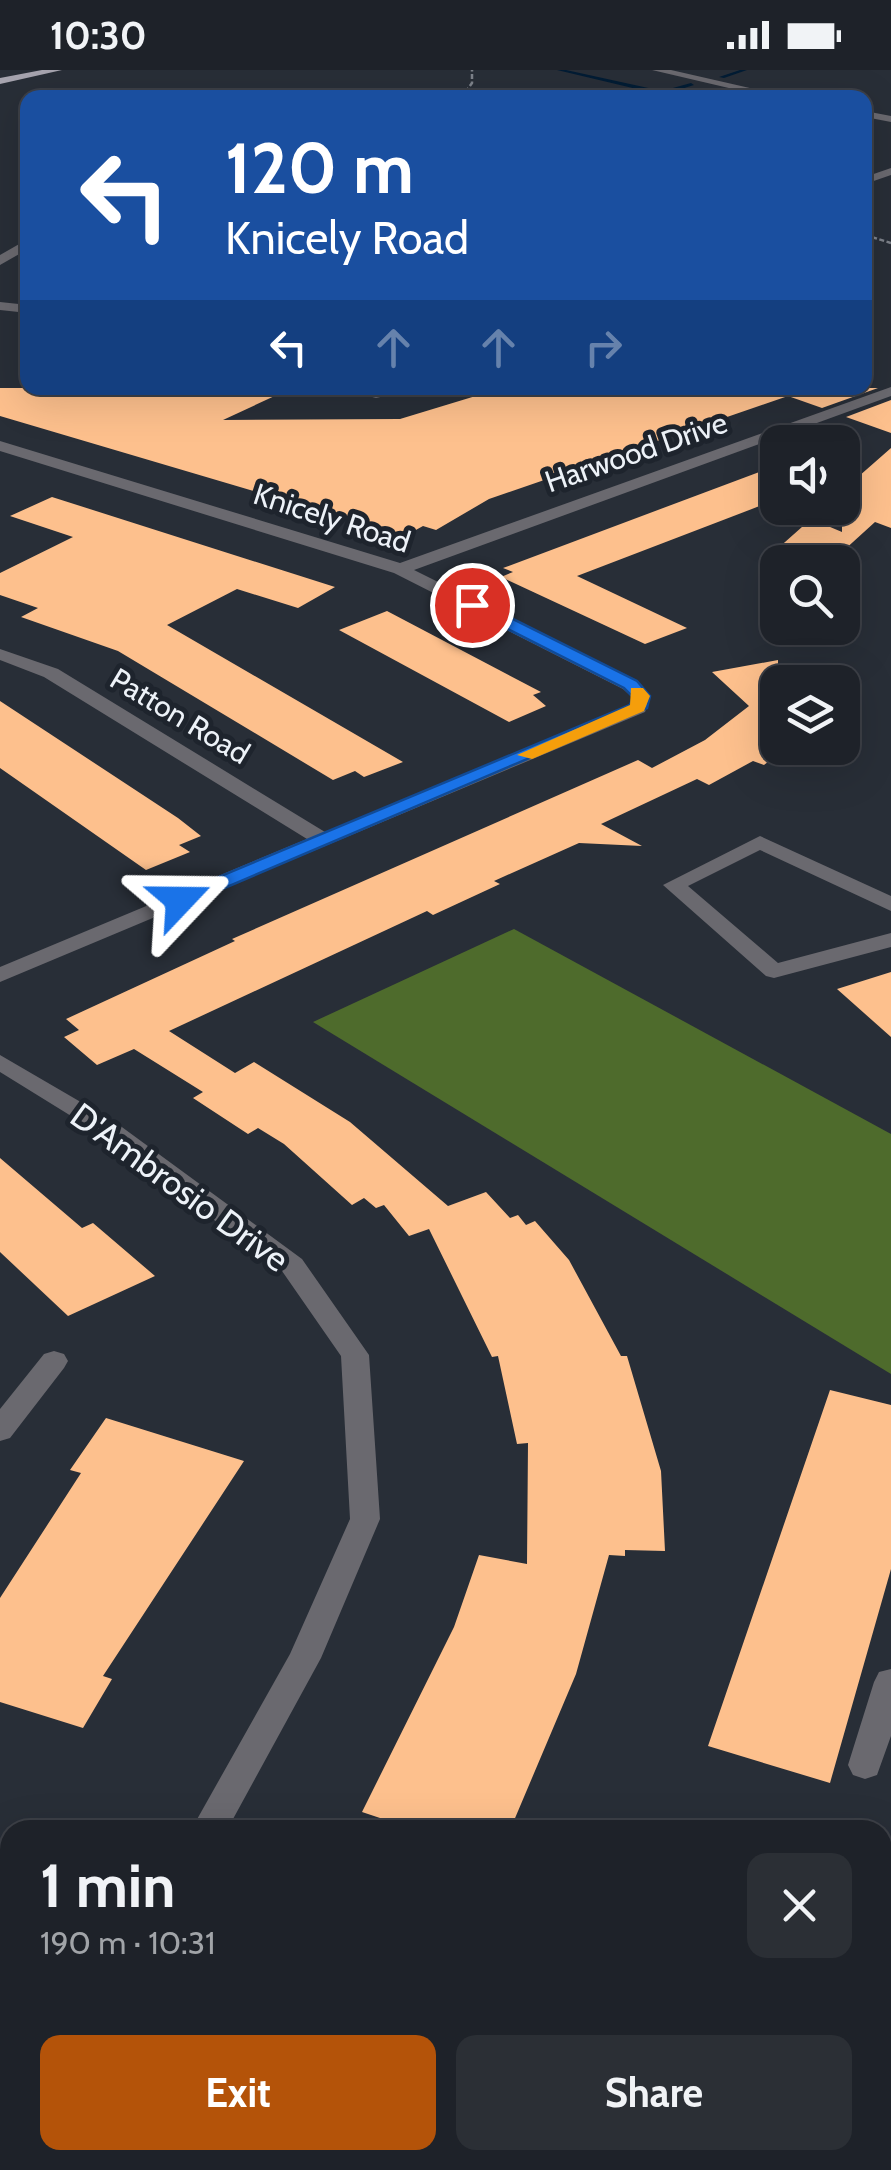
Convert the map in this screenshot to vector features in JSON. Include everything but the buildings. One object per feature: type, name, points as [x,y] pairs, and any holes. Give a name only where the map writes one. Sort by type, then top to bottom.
[{"type":"main road","points":[[0,81],[57,70]]},
{"type":"street","points":[[656,70],[750,90]]},
{"type":"street","name":"Harwood Drive","points":[[400,568],[891,391]]},
{"type":"street","name":"Knicely Road","points":[[0,446],[400,568],[630,684],[642,696],[638,708],[0,975]]},
{"type":"street","name":"Patton Road","points":[[0,654],[50,673],[324,840]]},
{"type":"street","points":[[891,904],[760,842],[674,885],[774,970],[891,940]]},
{"type":"street","name":"D'Ambrosio Drive","points":[[0,1062],[106,1127],[292,1265],[355,1355],[365,1520],[305,1658],[215,1820]]},
{"type":"street","points":[[0,1430],[54,1361]]},
{"type":"street","points":[[865,1766],[891,1682]]},
{"type":"green space","points":[[514,929],[891,1134],[891,1374],[313,1022]]},
{"type":"waterway","points":[[559,70],[649,90]]},
{"type":"waterway","points":[[722,77],[745,70]]},
{"type":"waterway","points":[[673,90],[691,85]]},
{"type":"slow traffic","points":[[526,755],[638,708],[642,696],[637,691]]},
{"type":"route","points":[[180,900],[638,708],[642,696],[630,684],[472,605]]}]
